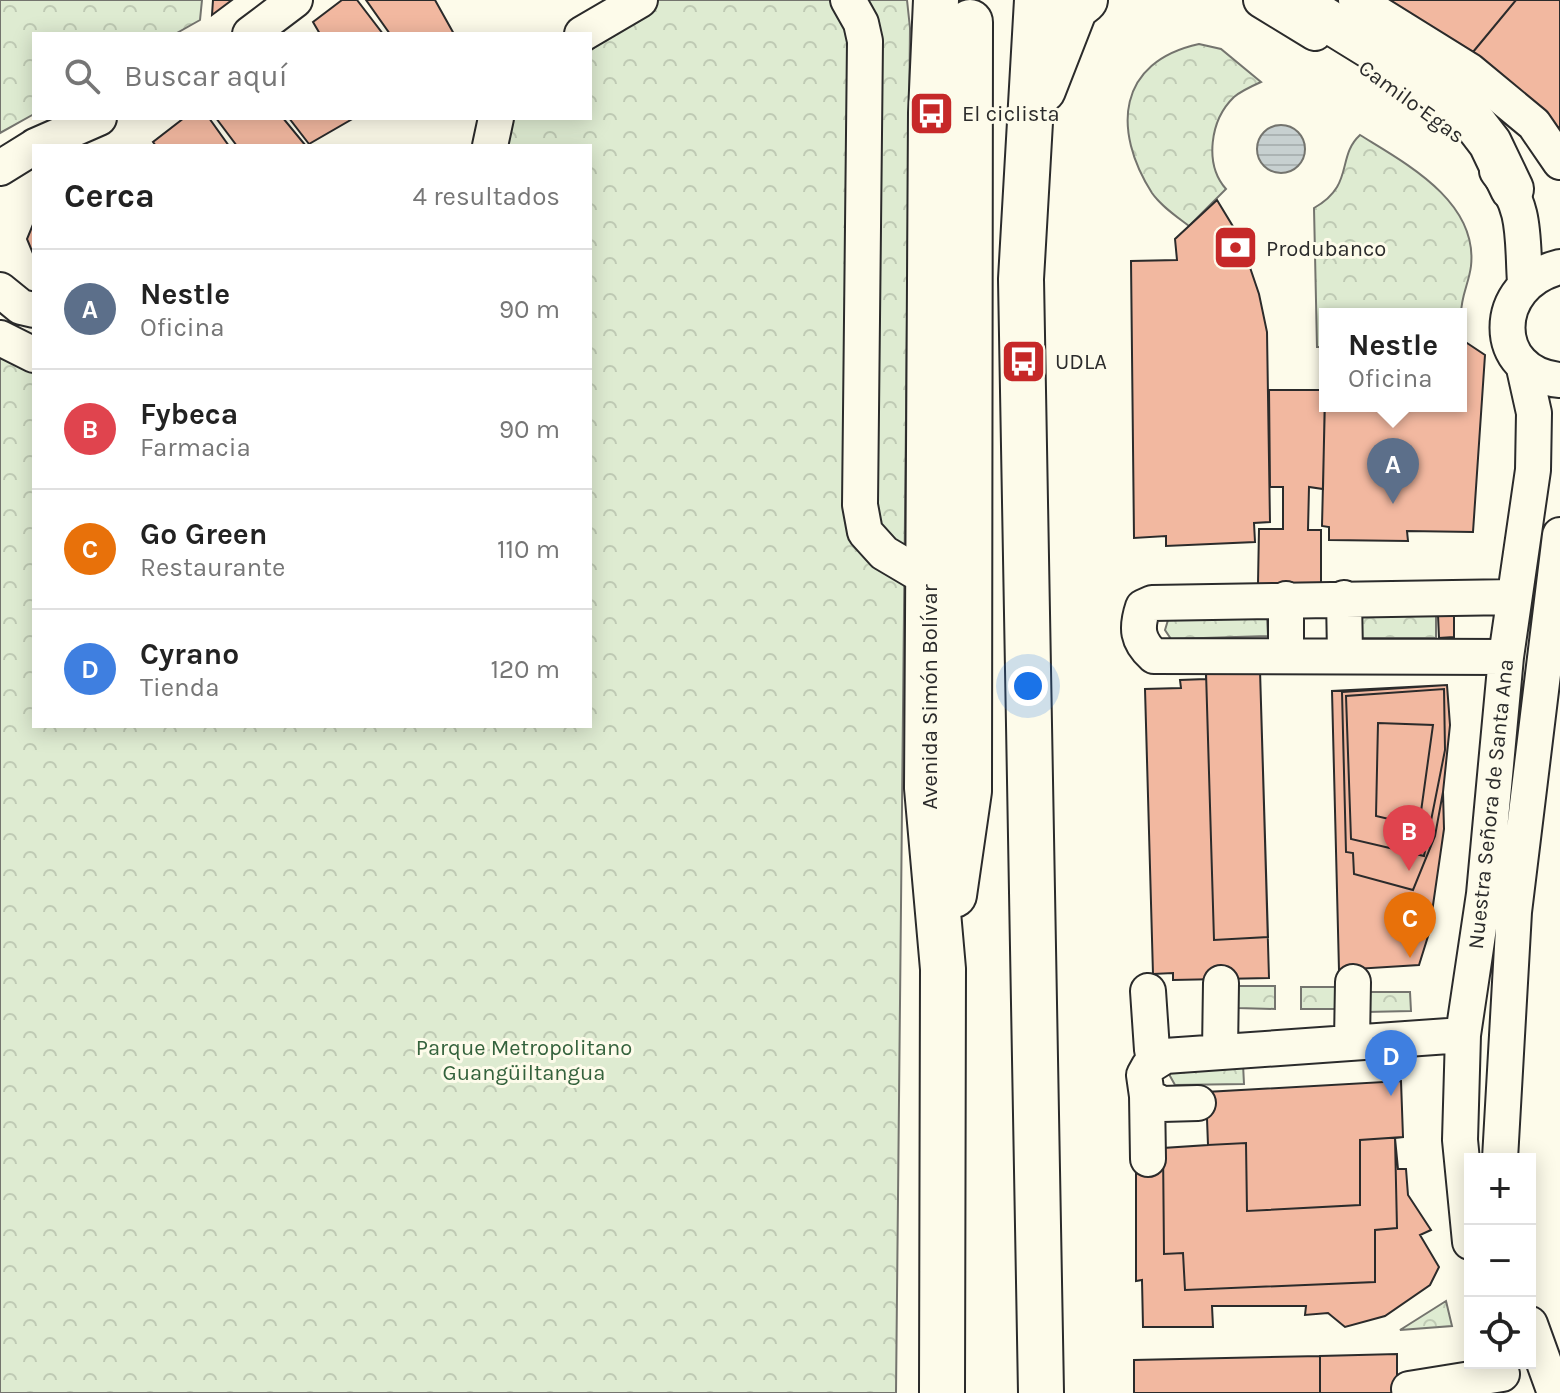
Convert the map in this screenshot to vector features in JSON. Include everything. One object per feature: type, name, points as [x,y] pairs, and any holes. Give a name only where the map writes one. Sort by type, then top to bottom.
[{"type":"highway","points":[[1037,0],[1021,279],[1041,1393]]},
{"type":"highway","points":[[1028,130],[1075,8],[1085,0]]},
{"type":"highway","name":"Avenida Simón Bolívar","points":[[942,1393],[943,969],[927,788],[931,113],[953,11]]},
{"type":"highway","points":[[943,969],[969,791],[953,11]]},
{"type":"main road","points":[[1294,0],[1406,69],[1467,113],[1490,143],[1512,189]]},
{"type":"street","points":[[253,32],[295,0]]},
{"type":"street","points":[[585,32],[640,0]]},
{"type":"street","points":[[848,0],[861,23],[865,41],[860,505],[865,532],[884,553],[928,579]]},
{"type":"street","name":"Camilo Egas","points":[[1261,0],[1435,112],[1480,150],[1512,189],[1521,211],[1525,283]]},
{"type":"street","points":[[1356,0],[1470,71],[1534,124],[1560,162]]},
{"type":"street","points":[[40,144],[94,120]]},
{"type":"street","points":[[490,144],[496,120]]},
{"type":"street","points":[[0,168],[32,148]]},
{"type":"street","points":[[1525,283],[1541,272],[1560,267]]},
{"type":"street","name":"Nuestra Señora de Santa Ana","points":[[1468,1225],[1460,1140],[1463,1035],[1484,894],[1506,657],[1533,470],[1534,413],[1524,368],[1510,341],[1507,320],[1513,300],[1525,283]]},
{"type":"street","points":[[0,290],[21,307],[32,310]]},
{"type":"street","points":[[0,338],[32,354]]},
{"type":"street","points":[[1524,368],[1541,377],[1560,380]]},
{"type":"street","name":"Nuestra Señora de Santa Ana","points":[[1500,1153],[1514,912],[1560,535]]},
{"type":"street","points":[[1506,657],[1345,654],[1154,656],[1144,647],[1137,625],[1143,607],[1152,603],[1514,597]]},
{"type":"street","points":[[1344,598],[1345,654]]},
{"type":"street","points":[[1286,599],[1286,656]]},
{"type":"street","points":[[1352,1041],[1353,982]]},
{"type":"street","points":[[1220,1051],[1221,983]]},
{"type":"street","points":[[1148,991],[1152,1050],[1165,1056]]},
{"type":"street","points":[[1148,1159],[1144,1075],[1149,1066],[1165,1056],[1463,1035]]},
{"type":"street","points":[[1147,1096],[1162,1104],[1198,1103]]},
{"type":"street","points":[[1536,1341],[1555,1393]]},
{"type":"street","points":[[1409,1389],[1504,1377]]},
{"type":"green space","points":[[0,0],[202,0],[200,20],[179,32],[32,32],[32,115],[0,133]]},
{"type":"green space","name":"Parque Metropolitano Guangüiltangua","points":[[653,0],[907,0],[910,28],[896,1393],[0,1393],[0,348],[32,372],[32,728],[592,728],[592,144],[474,144],[504,120],[592,120],[592,49]]},
{"type":"green space","points":[[1199,44],[1221,49],[1261,82],[1234,97],[1220,118],[1215,130],[1213,155],[1219,179],[1226,189],[1189,226],[1164,207],[1152,193],[1131,146],[1128,123],[1130,102],[1138,82],[1151,66],[1172,53]]},
{"type":"green space","points":[[1360,135],[1417,172],[1451,203],[1463,222],[1470,243],[1470,272],[1461,308],[1319,308],[1317,347],[1314,208],[1335,190],[1353,144]]},
{"type":"green space","points":[[1357,616],[1436,616],[1436,638],[1356,638]]},
{"type":"green space","points":[[1267,617],[1268,636],[1171,639],[1165,630],[1168,620]]},
{"type":"green space","points":[[1238,986],[1275,986],[1275,1009],[1238,1008]]},
{"type":"green space","points":[[1301,987],[1336,987],[1336,1009],[1301,1009]]},
{"type":"green space","points":[[1364,992],[1410,992],[1411,1011],[1366,1012]]},
{"type":"green space","points":[[1243,1064],[1244,1084],[1175,1085],[1170,1076],[1170,1068]]},
{"type":"green space","points":[[1446,1301],[1452,1326],[1400,1330]]},
{"type":"shaded area","points":[[1281,125],[1298,132],[1305,149],[1298,166],[1281,173],[1264,166],[1257,149],[1264,132]]},
{"type":"building","points":[[213,0],[232,0],[212,15]]},
{"type":"building","points":[[342,0],[357,0],[381,32],[319,32],[313,22]]},
{"type":"building","points":[[366,0],[435,0],[453,32],[389,32]]},
{"type":"building","points":[[1387,0],[1516,0],[1473,52]]},
{"type":"building","points":[[1516,0],[1560,0],[1560,129],[1473,52]]},
{"type":"building","points":[[181,120],[210,120],[228,144],[154,144],[153,142]]},
{"type":"building","points":[[218,120],[285,120],[304,144],[236,144]]},
{"type":"building","points":[[291,120],[351,120],[309,144]]},
{"type":"building","points":[[1217,200],[1240,238],[1259,294],[1267,332],[1270,522],[1254,523],[1255,542],[1166,546],[1166,536],[1134,538],[1131,261],[1177,260],[1175,239]]},
{"type":"building","points":[[32,227],[32,251],[27,239]]},
{"type":"building","points":[[1467,343],[1485,355],[1473,532],[1407,531],[1408,541],[1329,540],[1329,527],[1322,526],[1325,412],[1467,412]]},
{"type":"building","points":[[1269,390],[1319,390],[1319,412],[1325,412],[1323,489],[1309,487],[1308,530],[1321,530],[1321,584],[1258,584],[1259,529],[1283,529],[1283,487],[1270,487]]},
{"type":"building","points":[[1438,615],[1454,615],[1454,637],[1439,638]]},
{"type":"building","points":[[1260,670],[1268,937],[1214,940],[1206,672]]},
{"type":"building","points":[[1260,670],[1269,978],[1173,980],[1173,973],[1153,974],[1145,689],[1181,688],[1180,680],[1206,679],[1206,672]]},
{"type":"building","points":[[1447,685],[1450,725],[1443,792],[1444,829],[1429,933],[1419,965],[1339,970],[1332,691]]},
{"type":"building","points":[[1447,685],[1450,725],[1443,792],[1435,836],[1413,890],[1354,874],[1353,853],[1346,852],[1342,692]]},
{"type":"building","points":[[1444,689],[1445,750],[1424,856],[1351,839],[1346,696]]},
{"type":"building","points":[[1378,723],[1433,725],[1419,826],[1376,816]]},
{"type":"building","points":[[1389,1050],[1390,1073],[1374,1073],[1374,1051]]},
{"type":"building","points":[[1401,1081],[1403,1137],[1360,1140],[1360,1205],[1247,1211],[1246,1143],[1208,1145],[1206,1092]]},
{"type":"building","points":[[1401,1081],[1403,1137],[1395,1138],[1397,1228],[1375,1230],[1375,1282],[1185,1290],[1183,1253],[1164,1254],[1163,1148],[1208,1145],[1206,1092]]},
{"type":"building","points":[[1401,1081],[1403,1137],[1395,1138],[1398,1169],[1406,1169],[1408,1195],[1431,1230],[1420,1235],[1439,1267],[1430,1285],[1385,1316],[1345,1327],[1328,1313],[1305,1315],[1306,1306],[1212,1306],[1213,1327],[1143,1327],[1142,1280],[1136,1281],[1136,1169],[1162,1170],[1163,1148],[1208,1145],[1206,1092]]},
{"type":"building","points":[[1397,1354],[1397,1393],[1320,1393],[1320,1356]]},
{"type":"building","points":[[1320,1356],[1320,1393],[1134,1393],[1134,1360]]},
{"type":"place","name":"El ciclista","points":[[931,113]]},
{"type":"place","name":"Produbanco","points":[[1235,248]]},
{"type":"place","name":"UDLA","points":[[1024,361]]},
{"type":"place","name":"Nestle","points":[[1393,504]]},
{"type":"place","name":"Fybeca","points":[[1409,871]]},
{"type":"place","name":"Go Green","points":[[1410,958]]},
{"type":"place","name":"Cyrano","points":[[1391,1096]]}]
